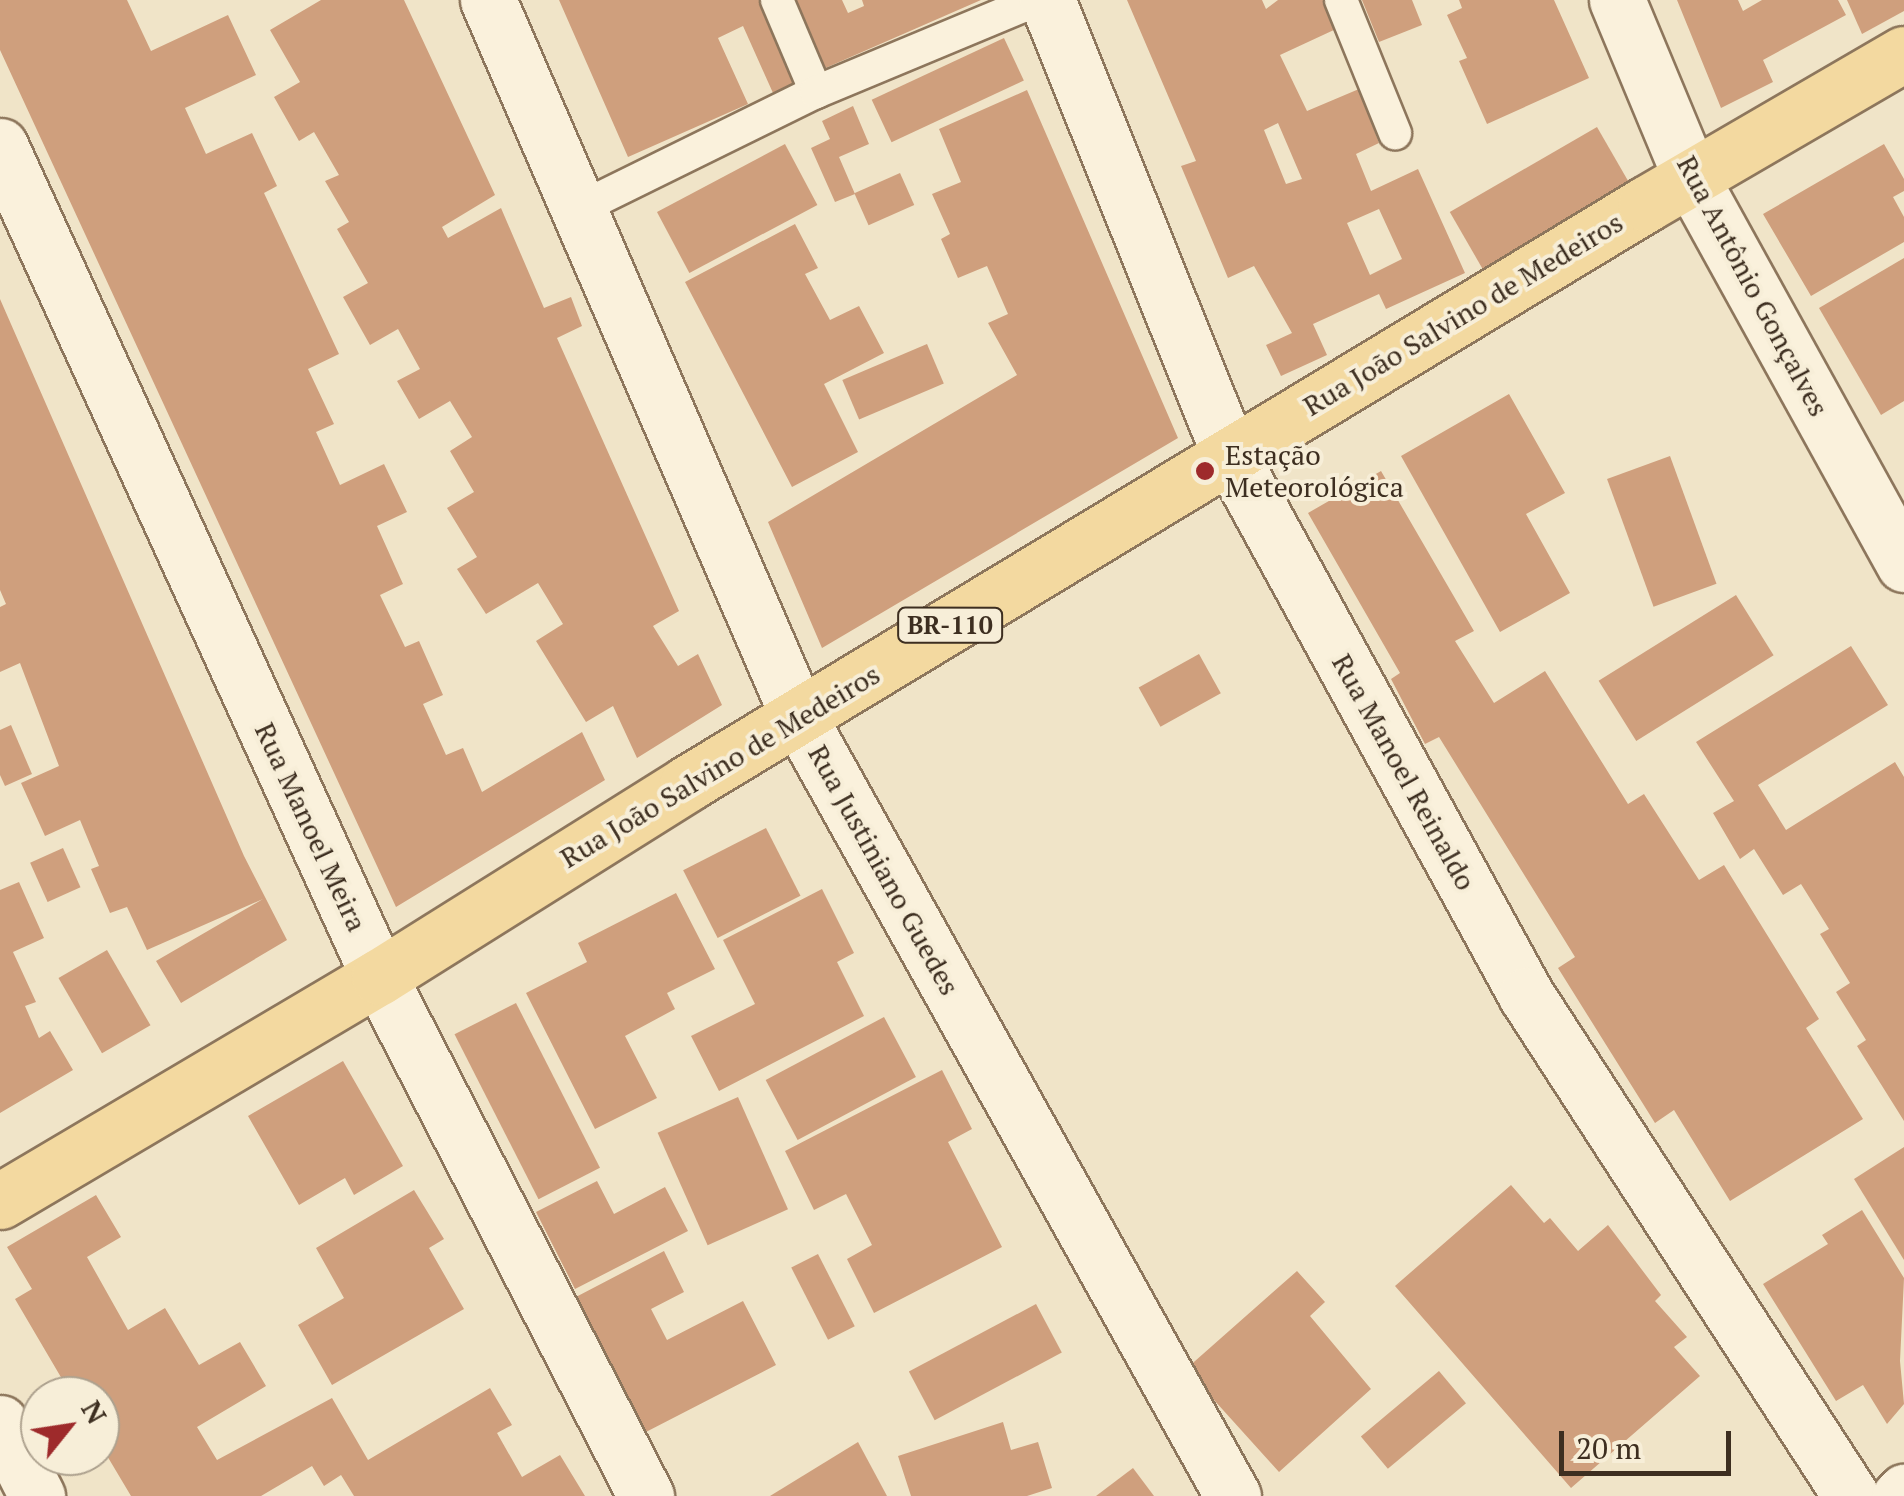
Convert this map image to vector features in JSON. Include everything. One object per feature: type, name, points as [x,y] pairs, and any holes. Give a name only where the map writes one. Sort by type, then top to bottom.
[{"type":"main road","name":"Rua João Salvino de Medeiros","points":[[0,1201],[379,977],[1230,455],[1904,54]]},
{"type":"street","name":"Rua Justiniano Guedes","points":[[488,0],[799,718],[1234,1496]]},
{"type":"street","name":"Rua Manoel Reinaldo","points":[[1048,0],[1230,455],[1526,995],[1852,1496]]},
{"type":"street","name":"Rua Antônio Gonçalves","points":[[1617,0],[1691,178],[1904,564]]},
{"type":"street","name":"Rua Manoel Meira","points":[[0,146],[379,977],[646,1496]]},
{"type":"street","points":[[0,1423],[37,1496]]},
{"type":"lane","points":[[776,0],[816,92]]},
{"type":"lane","points":[[578,209],[816,92],[1037,0]]},
{"type":"lane","points":[[1341,0],[1396,133]]},
{"type":"building","points":[[0,0],[127,0],[151,51],[228,15],[256,75],[185,108],[206,154],[252,133],[277,186],[264,193],[339,354],[308,369],[334,424],[316,432],[340,485],[384,464],[407,512],[377,526],[403,584],[380,595],[405,647],[419,641],[443,695],[423,704],[446,755],[463,748],[482,792],[582,732],[605,780],[396,907],[0,50]]},
{"type":"building","points":[[321,0],[404,0],[495,195],[442,227],[448,238],[501,208],[544,308],[571,297],[582,326],[557,338],[679,611],[653,626],[678,666],[698,654],[722,705],[637,758],[613,706],[586,722],[536,641],[563,624],[538,583],[486,614],[457,569],[477,557],[447,508],[474,492],[450,451],[472,437],[450,401],[419,419],[397,381],[420,369],[398,329],[370,345],[343,297],[368,283],[337,229],[349,222],[325,181],[339,175],[314,132],[299,141],[274,97],[300,82],[270,30]]},
{"type":"building","points":[[559,0],[761,0],[797,83],[773,93],[743,26],[718,38],[748,104],[628,157]]},
{"type":"building","points":[[782,0],[842,0],[848,13],[864,6],[862,0],[981,0],[814,73]]},
{"type":"building","points":[[1127,0],[1262,0],[1266,9],[1278,0],[1324,0],[1336,29],[1280,55],[1307,111],[1359,89],[1379,143],[1356,154],[1371,191],[1418,169],[1465,273],[1386,309],[1379,294],[1313,324],[1327,355],[1281,376],[1266,345],[1292,333],[1254,266],[1228,278],[1181,166],[1196,161]],"holes":[[[1278,123],[1302,179],[1286,184],[1264,130]],[[1379,209],[1402,259],[1370,275],[1347,223]]]},
{"type":"building","points":[[1362,0],[1412,0],[1422,25],[1379,42]]},
{"type":"building","points":[[1459,0],[1554,0],[1589,78],[1487,124],[1459,61],[1467,58],[1447,15],[1462,8]]},
{"type":"building","points":[[1677,0],[1738,0],[1743,11],[1762,0],[1838,0],[1846,15],[1763,60],[1773,82],[1721,108]]},
{"type":"building","points":[[1847,0],[1904,0],[1904,11],[1862,34]]},
{"type":"building","points":[[1004,38],[1024,81],[892,142],[872,100]]},
{"type":"building","points":[[1027,90],[1178,438],[822,648],[768,522],[1017,375],[988,323],[1008,314],[987,266],[958,278],[941,239],[950,234],[932,194],[961,182],[939,129]]},
{"type":"building","points":[[853,106],[869,144],[839,157],[855,194],[835,202],[811,148],[830,139],[822,121]]},
{"type":"building","points":[[1597,127],[1630,184],[1483,269],[1450,212]]},
{"type":"building","points":[[785,144],[817,205],[689,273],[657,212]]},
{"type":"building","points":[[1884,144],[1904,179],[1904,191],[1893,197],[1904,217],[1904,242],[1811,296],[1763,214]]},
{"type":"building","points":[[900,173],[914,205],[869,225],[854,193]]},
{"type":"building","points":[[795,224],[818,268],[805,274],[830,320],[859,306],[884,353],[824,384],[858,452],[792,487],[685,282]]},
{"type":"building","points":[[1904,258],[1904,401],[1881,415],[1819,308]]},
{"type":"building","points":[[0,299],[244,856],[287,940],[181,1003],[156,961],[263,899],[147,950],[127,907],[110,913],[91,869],[99,866],[80,820],[45,836],[21,783],[59,766],[20,663],[0,672],[0,607],[6,604],[0,590]]},
{"type":"building","points":[[927,344],[944,384],[859,420],[842,380]]},
{"type":"building","points":[[1509,394],[1565,493],[1526,514],[1570,593],[1500,632],[1401,456]]},
{"type":"building","points":[[1670,456],[1717,584],[1654,607],[1607,479]]},
{"type":"building","points":[[1381,471],[1474,631],[1455,641],[1494,703],[1545,671],[1628,804],[1644,794],[1699,880],[1724,865],[1819,1019],[1806,1028],[1863,1119],[1730,1201],[1674,1110],[1655,1123],[1558,968],[1575,957],[1439,737],[1425,744],[1391,679],[1400,673],[1308,513]]},
{"type":"building","points":[[1736,595],[1774,655],[1636,741],[1599,681]]},
{"type":"building","points":[[1851,646],[1888,705],[1758,785],[1786,830],[1895,762],[1904,777],[1904,1121],[1857,1046],[1866,1040],[1836,992],[1850,983],[1820,934],[1829,929],[1801,884],[1783,895],[1754,849],[1740,859],[1713,813],[1734,801],[1696,742]]},
{"type":"building","points":[[1199,654],[1221,693],[1160,727],[1139,687]]},
{"type":"building","points":[[11,725],[32,774],[5,786],[0,775],[0,730]]},
{"type":"building","points":[[766,828],[801,896],[718,938],[683,870]]},
{"type":"building","points":[[63,848],[80,887],[48,902],[30,863]]},
{"type":"building","points":[[19,882],[44,938],[13,952],[36,1002],[25,1006],[39,1038],[50,1031],[73,1070],[0,1113],[0,890]]},
{"type":"building","points":[[822,889],[854,953],[837,962],[864,1016],[719,1091],[691,1036],[755,1004],[723,940]]},
{"type":"building","points":[[676,893],[715,969],[667,993],[675,1009],[625,1036],[657,1098],[595,1129],[526,993],[587,962],[578,943]]},
{"type":"building","points":[[107,950],[150,1025],[102,1053],[59,978]]},
{"type":"building","points":[[516,1003],[600,1168],[539,1199],[455,1034]]},
{"type":"building","points":[[884,1017],[916,1077],[798,1140],[766,1080]]},
{"type":"building","points":[[343,1061],[403,1166],[354,1195],[345,1178],[299,1205],[248,1116]]},
{"type":"building","points":[[942,1070],[972,1129],[948,1142],[1002,1247],[874,1313],[847,1259],[872,1245],[846,1194],[814,1210],[785,1151]]},
{"type":"building","points":[[738,1097],[788,1209],[708,1245],[658,1133]]},
{"type":"building","points":[[1904,1147],[1904,1260],[1854,1179]]},
{"type":"building","points":[[597,1181],[614,1214],[665,1187],[688,1231],[575,1289],[536,1212]]},
{"type":"building","points":[[1511,1185],[1544,1223],[1550,1218],[1578,1251],[1608,1225],[1661,1295],[1655,1301],[1687,1337],[1674,1347],[1700,1376],[1571,1488],[1395,1286]]},
{"type":"building","points":[[414,1190],[444,1239],[429,1248],[464,1309],[332,1385],[298,1325],[344,1298],[316,1248]]},
{"type":"building","points":[[96,1195],[121,1237],[87,1257],[128,1330],[165,1308],[199,1365],[240,1342],[266,1386],[197,1427],[217,1460],[332,1398],[368,1460],[490,1388],[512,1425],[497,1433],[522,1477],[560,1455],[585,1496],[354,1496],[341,1475],[324,1486],[312,1466],[261,1496],[131,1496],[119,1476],[120,1376],[60,1376],[15,1299],[32,1289],[7,1247]]},
{"type":"building","points":[[1862,1210],[1904,1278],[1900,1361],[1904,1404],[1887,1424],[1863,1385],[1836,1401],[1763,1284],[1828,1244],[1822,1235]]},
{"type":"building","points":[[664,1251],[684,1292],[651,1309],[667,1340],[743,1301],[776,1365],[644,1433],[574,1298]]},
{"type":"building","points":[[818,1254],[855,1326],[828,1340],[791,1268]]},
{"type":"building","points":[[1297,1271],[1325,1302],[1310,1316],[1371,1389],[1279,1472],[1186,1369]]},
{"type":"building","points":[[1036,1304],[1062,1353],[935,1420],[909,1372]]},
{"type":"building","points":[[1439,1371],[1466,1403],[1388,1469],[1361,1437]]},
{"type":"building","points":[[1003,1422],[1011,1450],[1038,1442],[1052,1488],[1027,1496],[911,1496],[898,1456]]},
{"type":"building","points":[[858,1442],[887,1496],[770,1496]]},
{"type":"building","points":[[1133,1468],[1154,1496],[1096,1496]]},
{"type":"place","name":"Estação Meteorológica","points":[[1205,471]]}]
